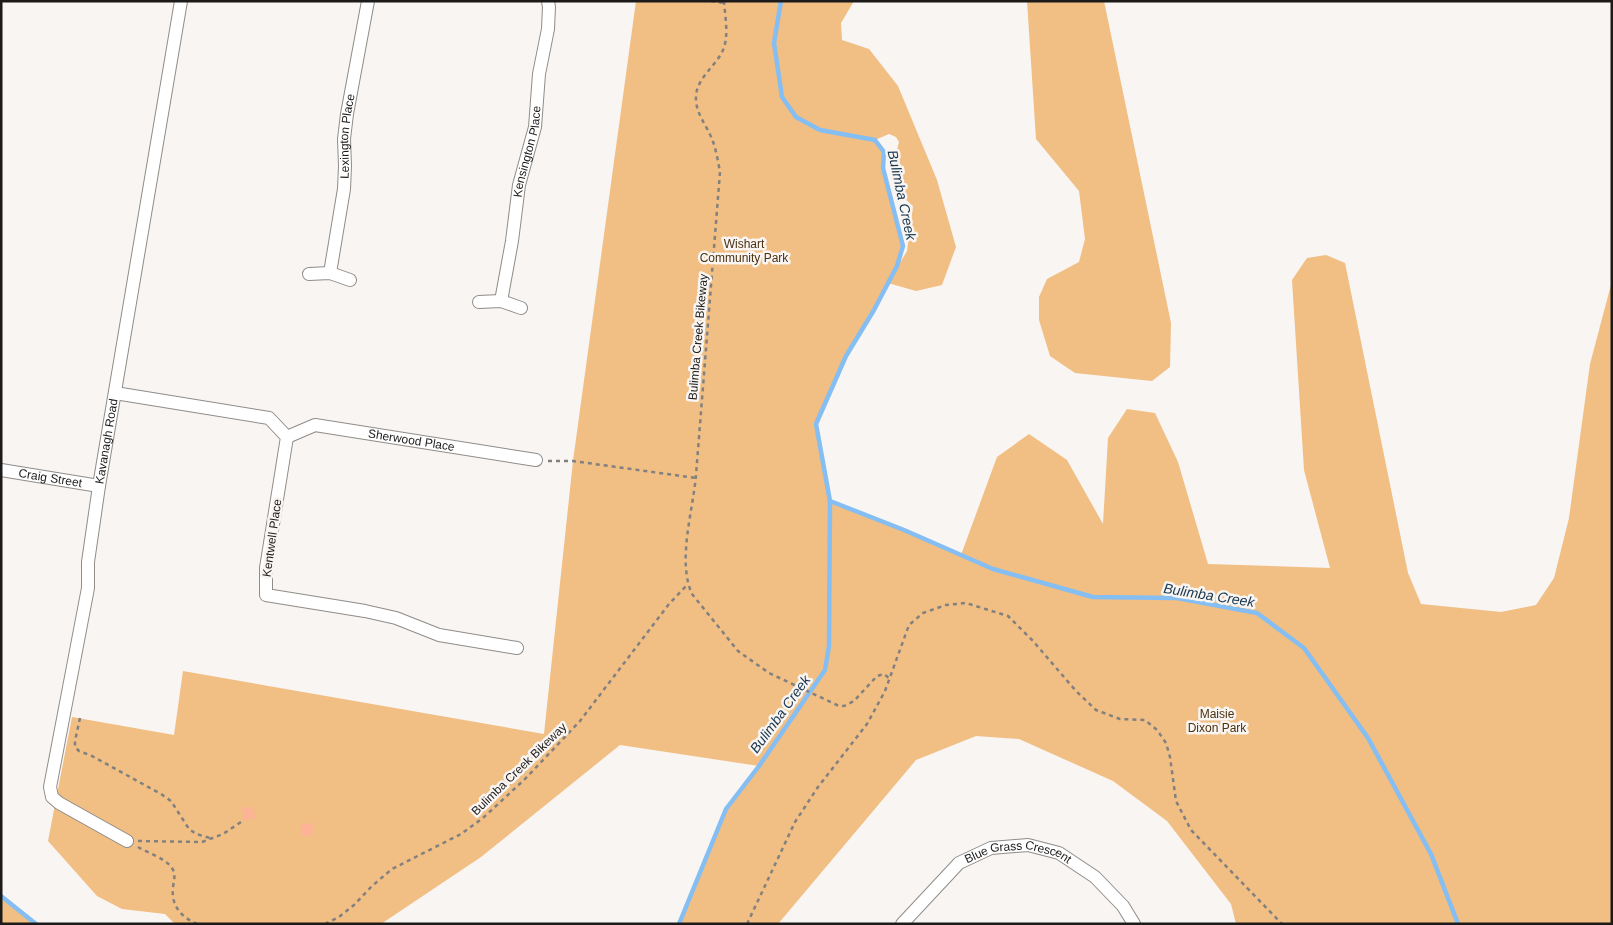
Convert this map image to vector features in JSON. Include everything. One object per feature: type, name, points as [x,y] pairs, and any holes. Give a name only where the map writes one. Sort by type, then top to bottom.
[{"type":"street","name":"Kavanagh Road","points":[[126,841],[59,802],[52,797],[50,787],[88,588],[88,562],[99,486],[181,1]]},
{"type":"street","name":"Lexington Place","points":[[330,273],[344,189],[346,166],[344,139],[347,114],[368,1]]},
{"type":"street","name":"Kensington Place","points":[[500,301],[512,241],[519,185],[535,127],[539,74],[548,29],[550,7],[548,1]]},
{"type":"street","points":[[308,274],[330,273],[350,280]]},
{"type":"street","points":[[478,302],[500,301],[521,308]]},
{"type":"street","points":[[115,393],[269,418],[287,437]]},
{"type":"street","name":"Sherwood Place","points":[[287,437],[315,425],[536,460]]},
{"type":"street","name":"Kentwell Place","points":[[287,437],[266,568],[266,595],[365,611],[396,618],[440,635],[516,648]]},
{"type":"street","name":"Craig Street","points":[[1,470],[99,486]]},
{"type":"street","name":"Blue Grass Crescent","points":[[902,924],[958,863],[991,848],[1028,845],[1059,853],[1095,876],[1123,906],[1134,924]]},
{"type":"path","points":[[711,1],[724,2]]},
{"type":"path","name":"Bulimba Creek Bikeway","points":[[724,2],[726,39],[722,53],[700,82],[696,95],[697,108],[701,120],[712,137],[720,172],[696,478],[685,565],[688,584],[692,594],[738,651],[769,674],[837,705],[844,706],[854,701],[878,676],[884,674],[890,679]]},
{"type":"path","points":[[536,460],[572,461],[696,478]]},
{"type":"path","name":"Bulimba Creek Bikeway","points":[[325,924],[354,906],[392,868],[461,834],[483,818],[580,721],[669,604],[688,584]]},
{"type":"path","points":[[747,924],[795,822],[818,786],[867,724],[890,679],[909,625],[923,613],[946,605],[966,603],[1008,616],[1033,641],[1076,691],[1096,710],[1120,719],[1145,720],[1157,730],[1166,744],[1170,757],[1176,801],[1191,830],[1282,924]]},
{"type":"path","points":[[80,718],[75,741],[75,747],[79,751],[92,756],[171,801],[189,829],[196,834],[210,838]]},
{"type":"path","points":[[126,841],[196,843],[223,834],[244,820]]},
{"type":"path","points":[[126,841],[168,862],[173,870],[174,900],[178,910],[186,919],[197,924]]},
{"type":"green space","points":[[636,1],[854,1],[841,23],[842,40],[869,49],[898,86],[937,180],[956,247],[942,285],[916,291],[888,283],[846,356],[816,424],[830,501],[961,555],[997,457],[1029,434],[1067,460],[1103,524],[1108,438],[1127,409],[1155,413],[1178,462],[1208,564],[1330,568],[1304,470],[1292,280],[1307,258],[1326,255],[1345,263],[1408,573],[1421,604],[1501,612],[1536,605],[1554,578],[1569,518],[1590,364],[1612,281],[1612,924],[1236,924],[1231,904],[1167,821],[1113,781],[1019,739],[976,736],[916,760],[778,924],[679,924],[726,809],[759,766],[620,745],[481,857],[381,924],[175,924],[165,914],[122,909],[97,896],[48,841],[72,717],[174,735],[183,671],[544,734],[573,461]],"holes":[[[889,134],[896,137],[899,142],[891,160],[894,181],[898,191],[913,206],[907,251],[895,271],[903,246],[883,168],[884,152],[875,140]]]},
{"type":"green space","points":[[1027,1],[1104,1],[1171,323],[1170,367],[1152,381],[1075,373],[1050,356],[1039,320],[1039,297],[1047,279],[1079,262],[1085,239],[1079,191],[1036,139]]},
{"type":"green space","points":[[1,896],[36,924],[1,924]]},
{"type":"building","points":[[253,807],[255,818],[244,820],[242,808]]},
{"type":"building","points":[[302,823],[314,824],[312,836],[301,835]]},
{"type":"waterway","name":"Bulimba Creek","points":[[679,924],[726,809],[759,766],[825,670],[829,646],[830,501],[816,424],[846,356],[874,310],[897,266],[903,246],[883,168],[884,152],[875,140],[820,130],[796,117],[782,97],[774,43],[781,1]]},
{"type":"waterway","name":"Bulimba Creek","points":[[830,501],[904,530],[993,569],[1093,597],[1177,598],[1257,613],[1304,648],[1368,738],[1431,854],[1458,924]]},
{"type":"waterway","name":"Bulimba Creek","points":[[1,896],[36,924]]},
{"type":"park label","name":"Wishart Community Park","points":[[744,251]]},
{"type":"park label","name":"Maisie Dixon Park","points":[[1217,721]]}]
